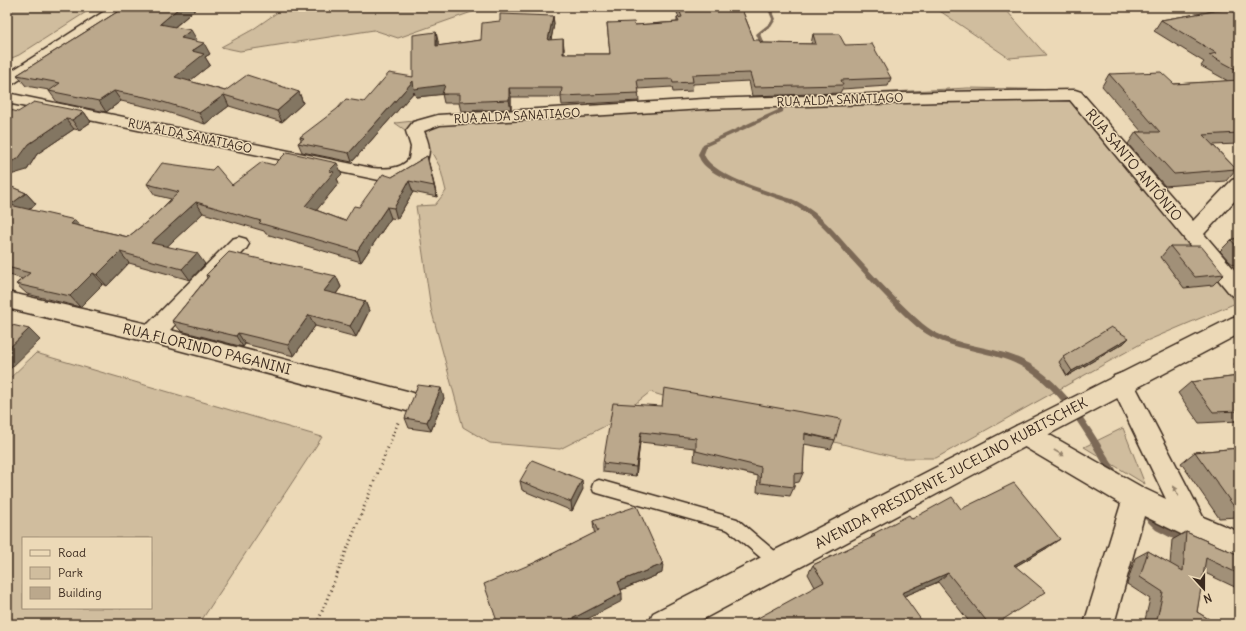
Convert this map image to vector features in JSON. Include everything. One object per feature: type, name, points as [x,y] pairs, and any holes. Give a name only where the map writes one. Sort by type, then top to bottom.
[{"type":"street","points":[[7,81],[121,7]]},
{"type":"street","name":"RUA ALDA SANATIAGO","points":[[7,98],[372,174],[386,175],[411,169],[418,161],[420,153],[419,143],[415,131],[420,126],[438,120],[704,104],[940,96],[1075,95]]},
{"type":"street","name":"RUA SANTO ANTÔNIO","points":[[1075,95],[1239,289]]},
{"type":"street","name":"RUA SANTO ANTÔNIO","points":[[1194,234],[1239,184]]},
{"type":"street","points":[[152,334],[239,244]]},
{"type":"street","name":"RUA FLORINDO PAGANINI","points":[[7,300],[152,334],[407,401]]},
{"type":"street","name":"AVENIDA PRESIDENTE JUCELINO KUBITSCHEK","points":[[664,624],[696,617],[778,563],[1122,383],[1239,324]]},
{"type":"street","points":[[1122,383],[1193,526]]},
{"type":"street","points":[[1025,434],[1136,498],[1193,526],[1239,546]]},
{"type":"street","points":[[1099,624],[1136,498]]},
{"type":"lane","points":[[599,488],[732,524],[778,563]]},
{"type":"path","points":[[318,624],[407,401]]},
{"type":"green space","points":[[7,7],[94,7],[19,55],[7,60]]},
{"type":"green space","points":[[285,7],[486,7],[398,38],[374,30],[240,51],[221,47],[252,30]]},
{"type":"green space","points":[[934,7],[1112,7],[1114,9],[1006,10],[1046,55],[1009,58]]},
{"type":"green space","points":[[968,88],[1071,90],[1099,122],[1236,303],[1144,342],[936,458],[899,458],[725,415],[650,392],[611,423],[560,449],[490,443],[463,427],[431,309],[416,206],[435,205],[446,191],[440,167],[428,146],[395,123],[487,113]]},
{"type":"green space","points":[[36,353],[322,437],[199,624],[7,624],[7,381]]},
{"type":"green space","points":[[1123,428],[1145,484],[1084,447]]},
{"type":"building","points":[[125,7],[180,7],[160,24],[191,30],[181,38],[204,43],[192,51],[204,54],[175,77],[225,91],[247,75],[299,92],[277,111],[224,95],[199,113],[150,98],[114,91],[99,101],[49,91],[60,83],[17,75]]},
{"type":"building","points":[[678,7],[741,7],[754,40],[759,40],[761,43],[816,44],[813,34],[839,34],[845,45],[872,44],[891,78],[841,80],[843,85],[754,87],[750,73],[692,75],[693,82],[673,83],[672,79],[637,80],[639,93],[561,96],[562,88],[509,88],[509,100],[459,102],[459,94],[442,94],[445,85],[414,89],[413,81],[349,153],[298,143],[304,138],[300,137],[337,109],[346,99],[364,102],[389,73],[413,77],[413,35],[436,32],[436,46],[481,40],[482,23],[500,21],[500,14],[553,16],[548,40],[563,39],[563,54],[610,54],[607,23],[634,22],[635,25],[679,22],[677,18],[682,17]]},
{"type":"building","points":[[1239,7],[1239,71],[1209,55],[1216,53],[1161,20]]},
{"type":"building","points":[[1161,72],[1174,84],[1239,80],[1239,133],[1203,135],[1236,169],[1174,174],[1136,132],[1160,132],[1109,74]]},
{"type":"building","points":[[34,102],[84,112],[72,120],[66,119],[29,144],[18,159],[7,163],[7,112],[10,110],[18,112]]},
{"type":"building","points":[[287,152],[337,163],[329,171],[334,172],[305,206],[345,221],[354,206],[359,207],[383,174],[392,177],[427,156],[434,186],[409,181],[394,208],[387,207],[357,251],[259,223],[261,221],[196,202],[151,243],[197,253],[182,269],[120,252],[97,275],[93,273],[70,296],[16,284],[30,273],[7,267],[7,185],[26,193],[10,205],[75,220],[71,224],[128,237],[154,216],[179,192],[147,184],[162,163],[212,170],[216,166],[232,185],[262,162],[274,165]]},
{"type":"building","points":[[1239,237],[1239,249],[1231,240]]},
{"type":"building","points":[[1170,246],[1201,246],[1224,274],[1195,277]]},
{"type":"building","points":[[229,252],[336,276],[324,291],[365,301],[350,326],[309,315],[288,345],[238,333],[236,336],[172,321],[209,276],[206,275]]},
{"type":"building","points":[[7,324],[29,329],[7,350]]},
{"type":"building","points":[[1111,327],[1129,338],[1072,371],[1063,357]]},
{"type":"building","points":[[1239,376],[1239,411],[1213,412],[1191,382]]},
{"type":"building","points":[[418,385],[441,388],[427,422],[405,418]]},
{"type":"building","points":[[664,388],[841,419],[835,440],[805,433],[803,473],[794,474],[794,487],[760,483],[761,467],[696,451],[696,438],[641,432],[636,467],[603,463],[613,403],[662,406]]},
{"type":"building","points":[[1239,448],[1239,508],[1235,508],[1195,452]]},
{"type":"building","points":[[532,460],[582,480],[571,502],[520,481]]},
{"type":"building","points":[[1014,483],[1060,539],[1014,565],[1046,592],[996,624],[989,624],[948,573],[902,593],[924,624],[747,624],[824,582],[813,565],[875,536],[873,534],[909,515],[912,519],[952,497],[961,509]]},
{"type":"building","points":[[637,506],[663,564],[618,582],[622,593],[562,624],[498,624],[484,584],[536,562],[598,531],[593,521]]},
{"type":"building","points":[[1186,532],[1239,555],[1239,574],[1206,558],[1197,612],[1217,624],[1156,624],[1163,592],[1140,577],[1148,551],[1183,571]]},
{"type":"waterway","points":[[765,51],[758,34],[770,26],[773,22],[774,19],[769,7]]},
{"type":"waterway","points":[[780,86],[782,95],[781,111],[705,145],[701,151],[701,156],[706,163],[715,171],[729,178],[799,205],[816,216],[891,297],[927,331],[946,341],[1008,357],[1027,366],[1043,377],[1071,408],[1116,477]]},
{"type":"waterway","points":[[1144,512],[1159,527],[1186,541]]}]
